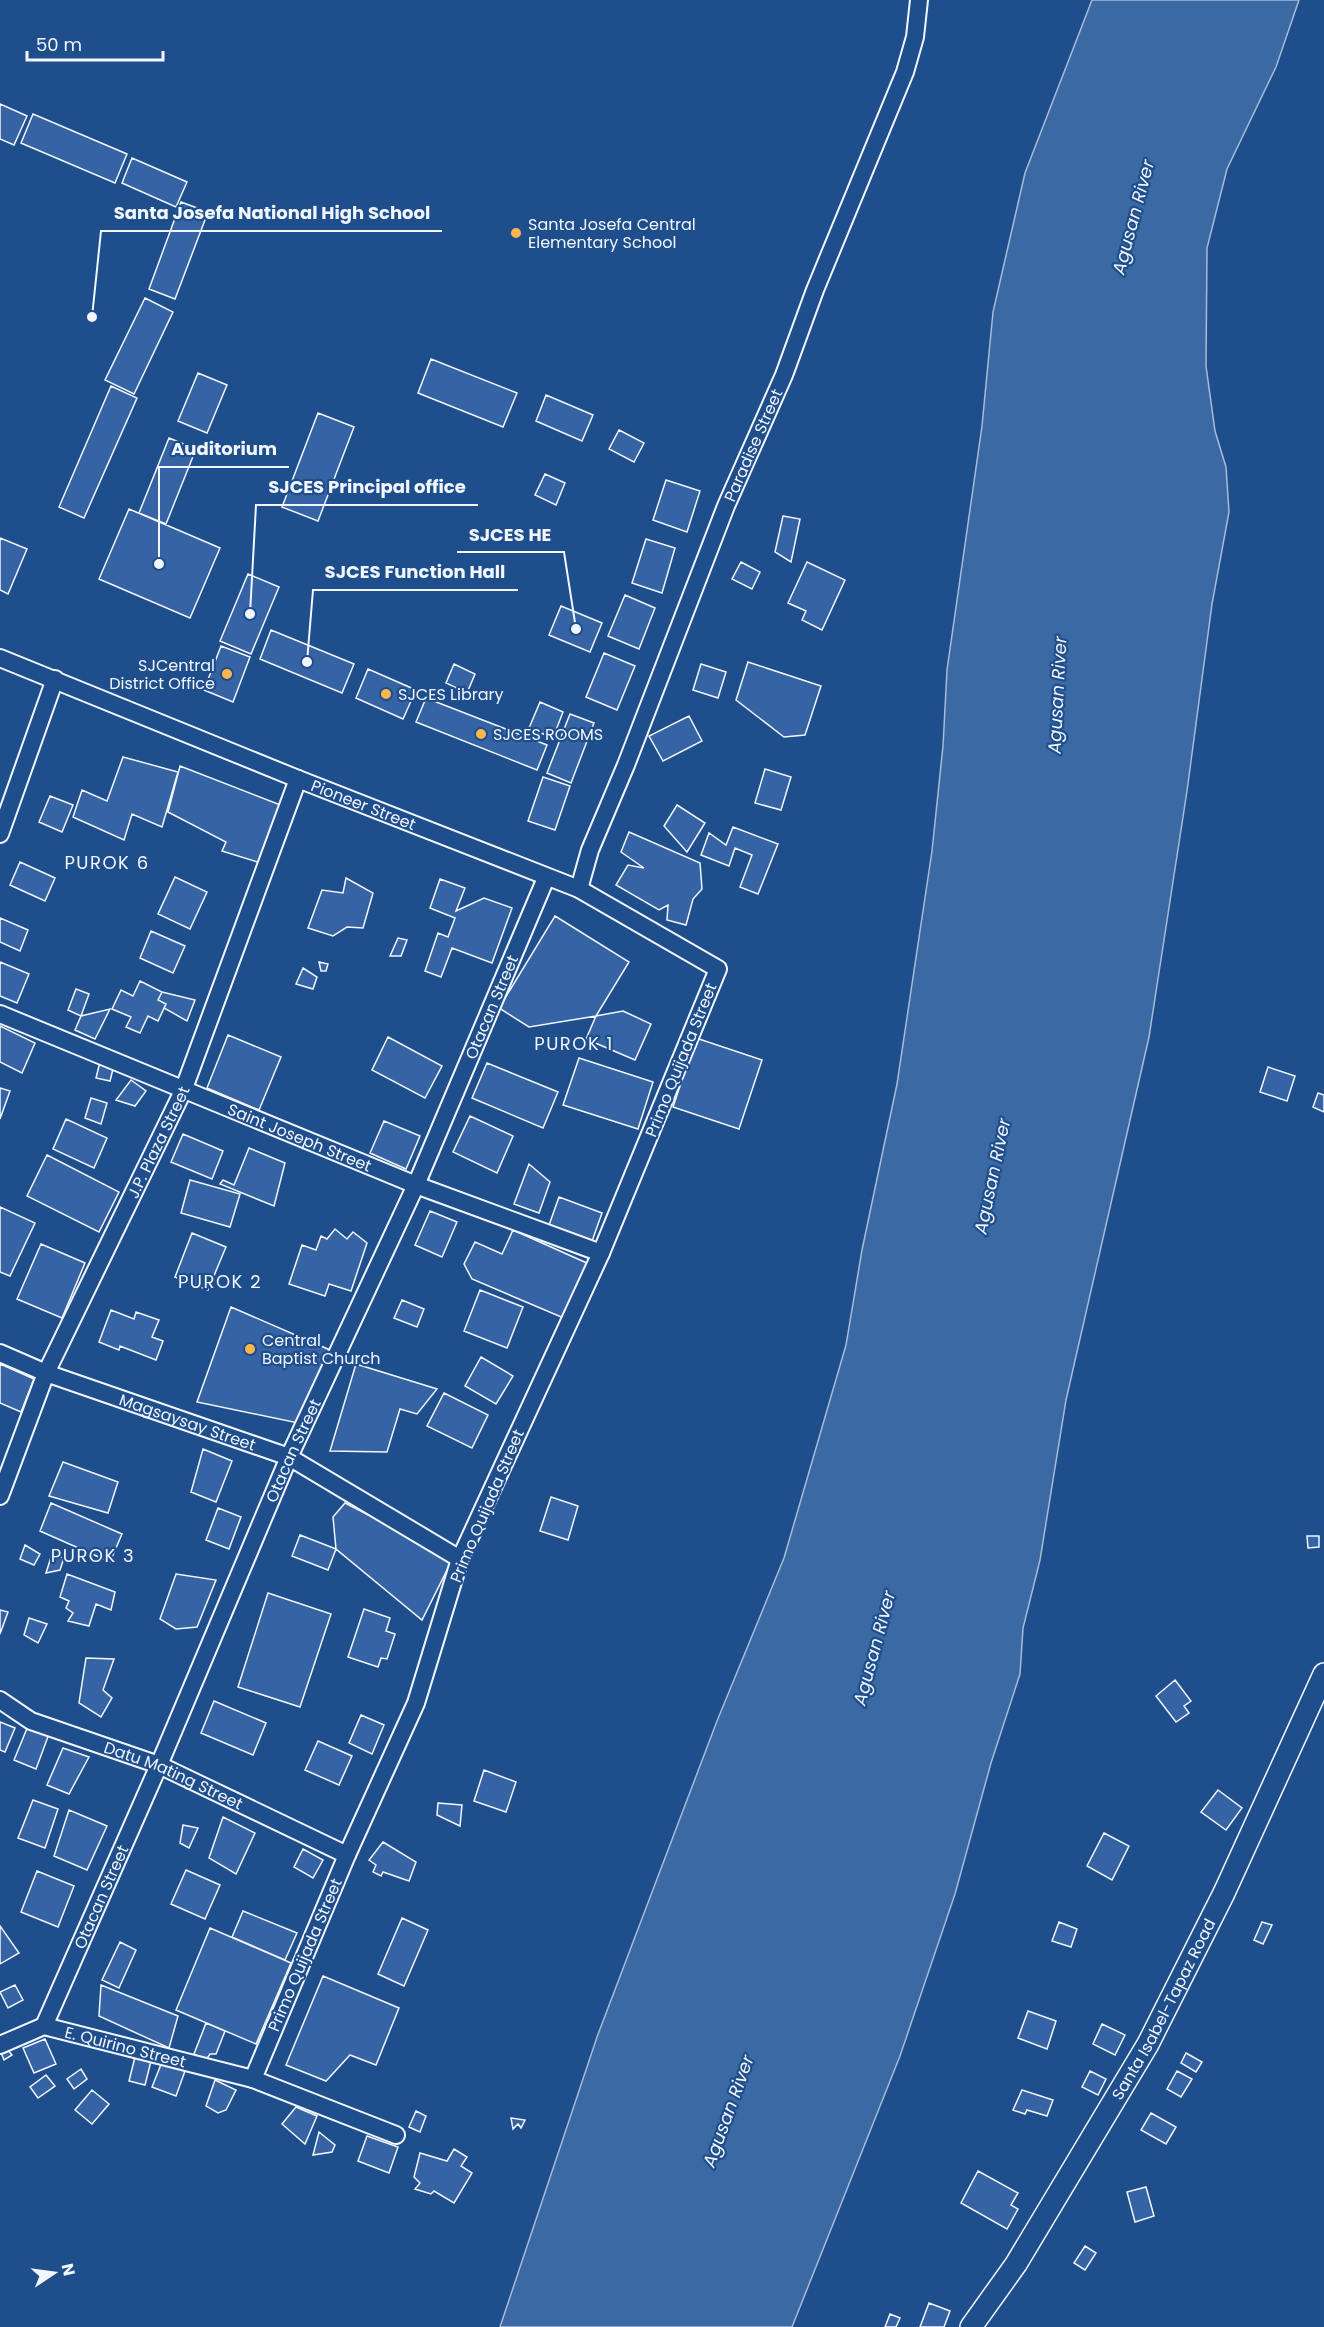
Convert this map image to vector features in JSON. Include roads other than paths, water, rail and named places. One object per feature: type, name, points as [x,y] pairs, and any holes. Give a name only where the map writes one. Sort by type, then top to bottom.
[{"type":"street","name":"Paradise Street","points":[[579,889],[590,850],[630,755],[726,506],[784,375],[815,290],[905,72],[915,37],[919,0]]},
{"type":"street","name":"Pioneer Street","points":[[0,658],[546,878],[579,889],[718,969]]},
{"type":"street","points":[[0,834],[55,679]]},
{"type":"street","name":"J.P. Plaza Street","points":[[0,1496],[46,1373],[183,1090],[298,779]]},
{"type":"street","name":"Otacan Street","points":[[44,2026],[159,1765],[289,1457],[416,1185],[546,878]]},
{"type":"street","name":"Primo Quijada Street","points":[[253,2079],[347,1855],[416,1703],[460,1560],[601,1253],[718,969]]},
{"type":"street","name":"Saint Joseph Street","points":[[0,1014],[416,1185],[601,1253]]},
{"type":"street","name":"Magsaysay Street","points":[[0,1353],[46,1373],[289,1457],[460,1560]]},
{"type":"street","name":"Santa Isabel-Tapaz Road","points":[[971,2327],[1016,2264],[1148,2044],[1224,1893],[1324,1674]]},
{"type":"street","name":"Datu Mating Street","points":[[0,1700],[31,1721],[159,1765],[347,1855]]},
{"type":"street","name":"E. Quirino Street","points":[[0,2045],[44,2026],[253,2079],[396,2135]]},
{"type":"water","name":"Agusan River","points":[[1092,0],[1299,0],[1276,67],[1227,169],[1207,248],[1206,366],[1215,431],[1226,467],[1229,512],[1212,604],[1187,791],[1149,1037],[1066,1400],[1040,1560],[1023,1628],[1020,1674],[991,1763],[955,1894],[900,2056],[792,2327],[500,2327],[597,2037],[717,1721],[784,1558],[846,1345],[862,1250],[897,1084],[932,851],[943,746],[947,670],[982,426],[993,312],[1025,173]]},
{"type":"place","name":"Santa Josefa Central Elementary School","points":[[516,233]]},
{"type":"place","name":"Santa Josefa National High School","points":[[92,317]]},
{"type":"place","name":"Auditorium","points":[[159,564]]},
{"type":"place","name":"SJCES Principal office","points":[[250,614]]},
{"type":"place","name":"SJCES HE","points":[[576,629]]},
{"type":"place","name":"SJCES Function Hall","points":[[307,662]]},
{"type":"place","name":"SJCentral District Office","points":[[227,674]]},
{"type":"place","name":"SJCES Library","points":[[386,694]]},
{"type":"place","name":"SJCES ROOMS","points":[[481,734]]},
{"type":"place","name":"Central Baptist Church","points":[[250,1349]]},
{"type":"district","name":"PUROK 6","points":[[107,862]]},
{"type":"district","name":"PUROK 1","points":[[574,1043]]},
{"type":"district","name":"PUROK 2","points":[[220,1281]]},
{"type":"district","name":"PUROK 3","points":[[93,1555]]}]
